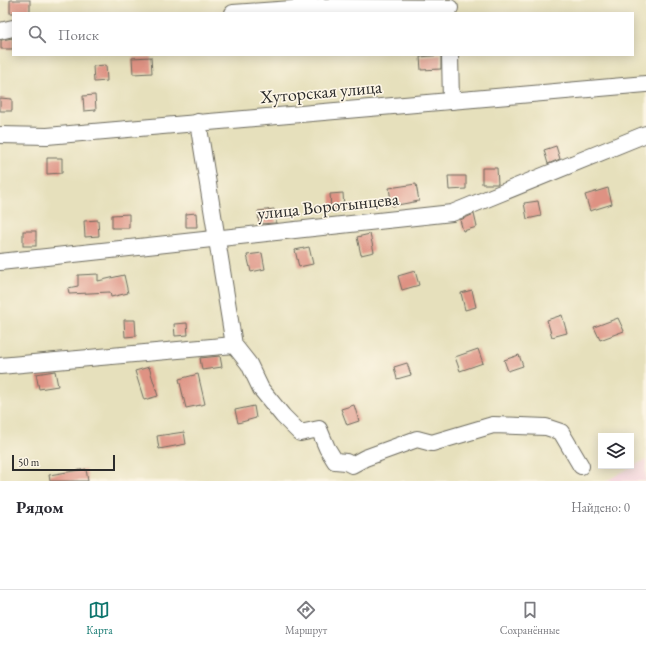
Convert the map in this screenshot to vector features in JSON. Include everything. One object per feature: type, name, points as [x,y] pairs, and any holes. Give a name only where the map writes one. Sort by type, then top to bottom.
[{"type":"street","points":[[248,12],[321,7],[450,7]]},
{"type":"street","points":[[0,31],[12,28]]},
{"type":"street","points":[[450,56],[451,100]]},
{"type":"street","name":"Хуторская улица","points":[[0,135],[47,136],[646,84]]},
{"type":"street","points":[[198,122],[234,346],[249,364],[261,389],[300,433],[319,429],[327,448],[335,461],[346,462],[352,465],[365,458],[417,439],[432,443],[493,425],[515,425],[546,428],[561,432],[581,466]]},
{"type":"street","name":"улица Воротынцева","points":[[0,262],[452,213],[646,134]]},
{"type":"street","points":[[0,366],[234,346]]},
{"type":"shaded area","points":[[646,460],[646,481],[606,481],[628,469],[634,469],[634,466]]},
{"type":"building","points":[[10,0],[30,0],[30,12],[10,13]]},
{"type":"building","points":[[12,38],[12,49],[1,49],[1,40]]},
{"type":"building","points":[[441,56],[441,69],[421,70],[420,57]]},
{"type":"building","points":[[151,57],[152,73],[133,74],[132,58]]},
{"type":"building","points":[[106,65],[107,81],[94,82],[93,66]]},
{"type":"building","points":[[95,95],[96,110],[84,111],[83,96]]},
{"type":"building","points":[[0,98],[12,99],[12,111],[0,111]]},
{"type":"building","points":[[556,146],[560,159],[548,164],[544,150]]},
{"type":"building","points":[[47,158],[62,158],[62,173],[47,174]]},
{"type":"building","points":[[482,168],[497,168],[498,184],[482,184]]},
{"type":"building","points":[[448,176],[466,176],[466,189],[449,190]]},
{"type":"building","points":[[416,184],[419,201],[392,206],[389,188]]},
{"type":"building","points":[[608,188],[612,204],[590,211],[585,195]]},
{"type":"building","points":[[343,193],[344,209],[331,210],[330,194]]},
{"type":"building","points":[[538,201],[541,216],[527,219],[524,203]]},
{"type":"building","points":[[274,209],[276,223],[259,224],[258,211]]},
{"type":"building","points":[[196,213],[197,227],[186,227],[186,214]]},
{"type":"building","points":[[129,214],[129,228],[112,228],[112,215]]},
{"type":"building","points":[[474,214],[477,227],[463,231],[460,220]]},
{"type":"building","points":[[98,220],[99,236],[85,237],[84,221]]},
{"type":"building","points":[[23,231],[36,231],[36,246],[23,246]]},
{"type":"building","points":[[370,234],[374,252],[361,255],[357,237]]},
{"type":"building","points":[[309,247],[313,264],[299,267],[295,250]]},
{"type":"building","points":[[262,253],[265,269],[251,272],[247,255]]},
{"type":"building","points":[[415,271],[419,285],[402,290],[398,276]]},
{"type":"building","points":[[98,274],[98,281],[124,275],[128,293],[111,297],[110,292],[69,294],[68,288],[78,286],[78,275]]},
{"type":"building","points":[[472,290],[476,307],[465,310],[461,293]]},
{"type":"building","points":[[562,315],[567,333],[552,337],[547,320]]},
{"type":"building","points":[[618,318],[624,331],[600,340],[594,327]]},
{"type":"building","points":[[124,320],[135,320],[136,336],[125,337]]},
{"type":"building","points":[[187,323],[188,335],[175,336],[174,324]]},
{"type":"building","points":[[478,349],[483,363],[460,371],[455,357]]},
{"type":"building","points":[[519,355],[523,366],[508,371],[504,360]]},
{"type":"building","points":[[220,356],[222,367],[202,370],[200,358]]},
{"type":"building","points":[[407,363],[411,375],[397,379],[394,367]]},
{"type":"building","points":[[149,367],[158,396],[144,400],[135,371]]},
{"type":"building","points":[[55,371],[58,386],[39,389],[36,374]]},
{"type":"building","points":[[198,374],[205,404],[186,408],[179,379]]},
{"type":"building","points":[[354,405],[359,421],[347,425],[341,409]]},
{"type":"building","points":[[254,406],[256,418],[238,423],[235,410]]},
{"type":"building","points":[[184,432],[186,444],[159,449],[157,436]]},
{"type":"building","points":[[86,469],[88,481],[50,481],[49,475]]}]
